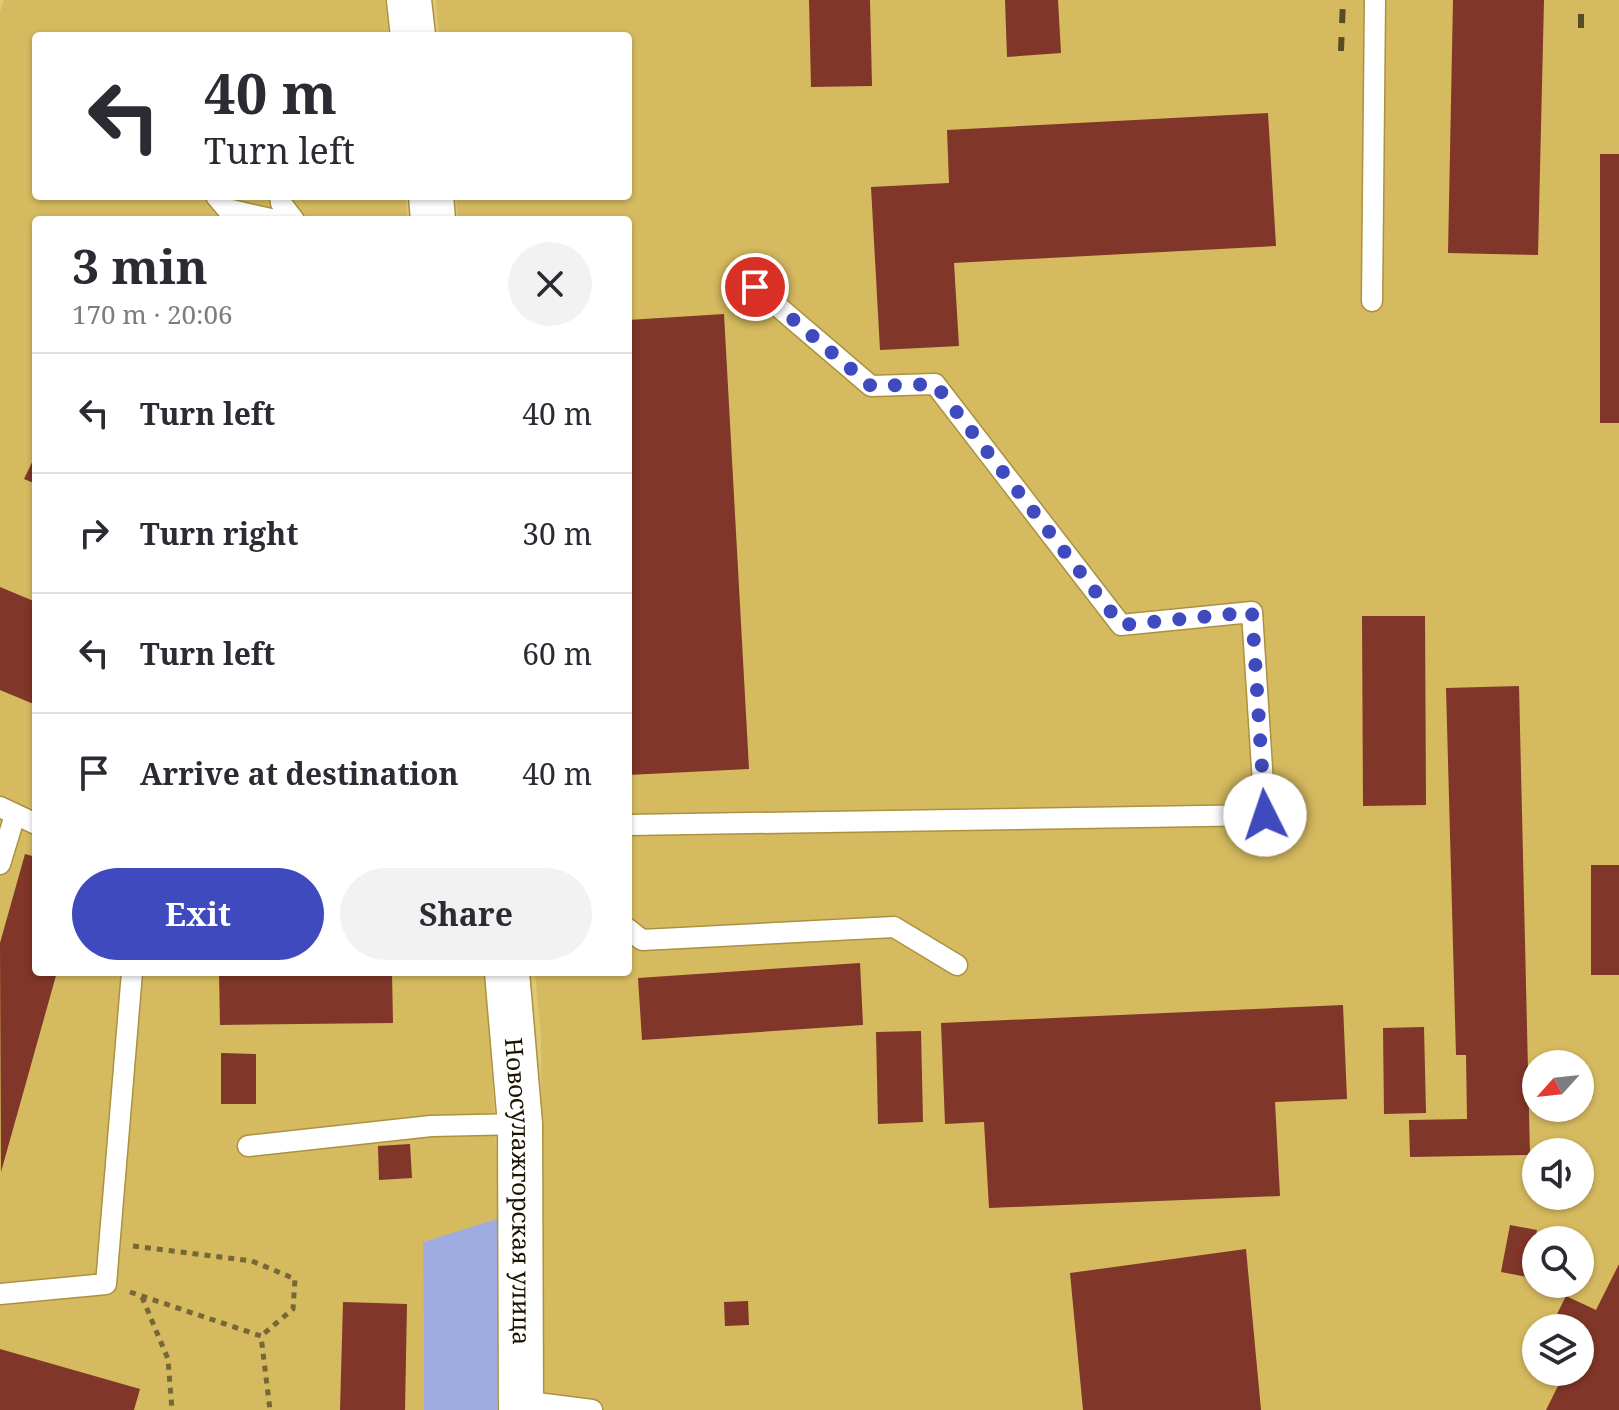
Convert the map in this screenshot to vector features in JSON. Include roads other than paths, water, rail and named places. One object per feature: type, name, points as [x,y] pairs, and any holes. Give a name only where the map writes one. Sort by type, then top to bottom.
[{"type":"main road","points":[[409,0],[413,32]]},
{"type":"main road","name":"Новосулажгорская улица","points":[[507,976],[520,1124],[521,1406]]},
{"type":"lane","points":[[1372,301],[1375,0]]},
{"type":"lane","points":[[219,200],[227,209],[256,216]]},
{"type":"lane","points":[[251,200],[265,216]]},
{"type":"lane","points":[[632,825],[1265,815],[1252,612],[1121,625],[935,384],[871,386],[755,287]]},
{"type":"lane","points":[[0,864],[8,811],[32,822]]},
{"type":"lane","points":[[632,932],[642,940],[894,927],[957,965]]},
{"type":"lane","points":[[0,1294],[106,1284],[132,976]]},
{"type":"lane","points":[[248,1146],[431,1126],[520,1124]]},
{"type":"lane","points":[[521,1406],[592,1410]]},
{"type":"railway","points":[[1341,51],[1343,0]]},
{"type":"railway","points":[[1581,0],[1581,28]]}]
